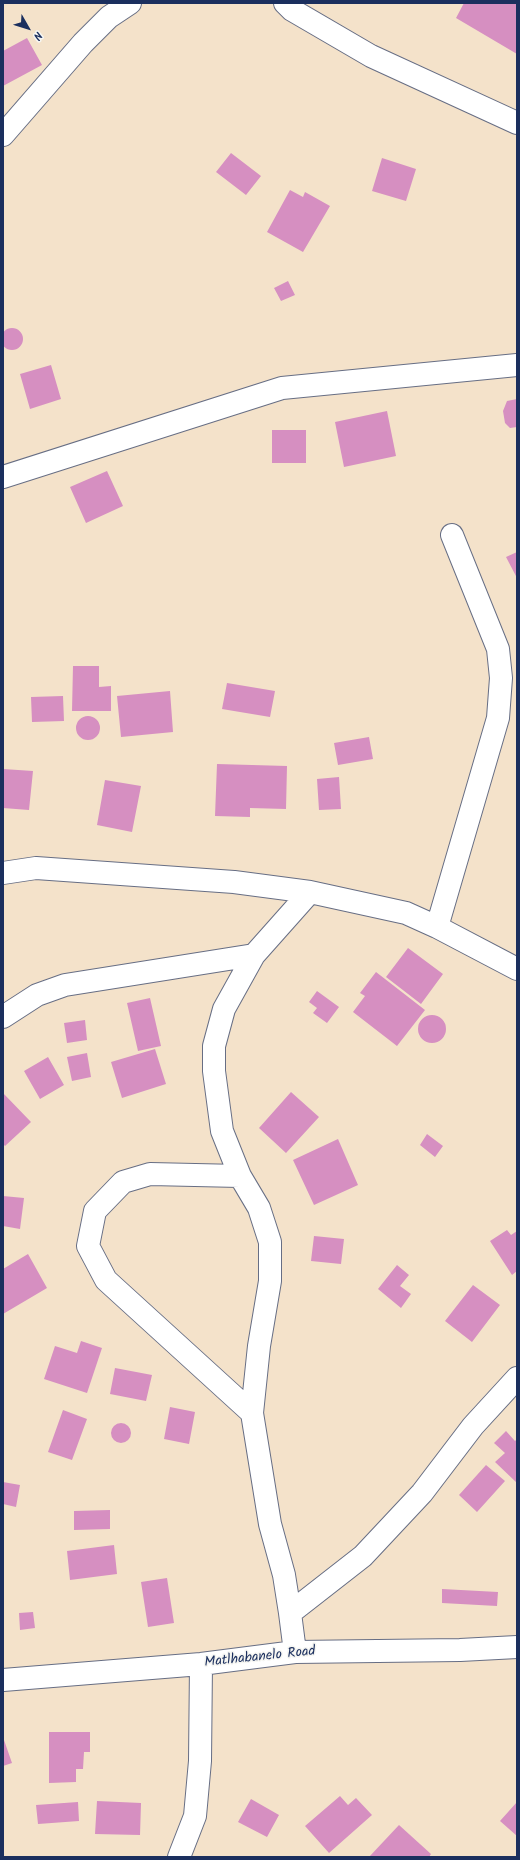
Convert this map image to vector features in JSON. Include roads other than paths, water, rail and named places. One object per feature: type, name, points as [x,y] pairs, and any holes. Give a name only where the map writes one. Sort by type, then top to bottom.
[{"type":"street","points":[[3,135],[83,42],[109,17],[130,3]]},
{"type":"street","points":[[285,3],[292,10],[371,56],[517,123]]},
{"type":"street","points":[[3,477],[282,388],[517,365]]},
{"type":"street","points":[[438,927],[498,718],[501,678],[498,649],[452,535]]},
{"type":"street","points":[[3,874],[36,868],[234,882],[310,892],[406,913],[438,927],[517,969]]},
{"type":"street","points":[[295,1652],[284,1575],[270,1524],[252,1413],[259,1346],[270,1281],[270,1242],[259,1208],[240,1176],[222,1131],[214,1071],[214,1046],[224,1009],[254,955],[310,892]]},
{"type":"street","points":[[3,1017],[37,995],[65,985],[254,955]]},
{"type":"street","points":[[240,1176],[150,1174],[123,1182],[95,1211],[88,1246],[106,1280],[252,1413]]},
{"type":"street","points":[[290,1614],[363,1556],[422,1493],[473,1426],[517,1378]]},
{"type":"street","name":"Matlhabanelo Road","points":[[3,1680],[201,1664],[295,1652],[460,1650],[517,1647]]},
{"type":"street","points":[[179,1857],[194,1816],[195,1808],[200,1761],[201,1664]]}]
